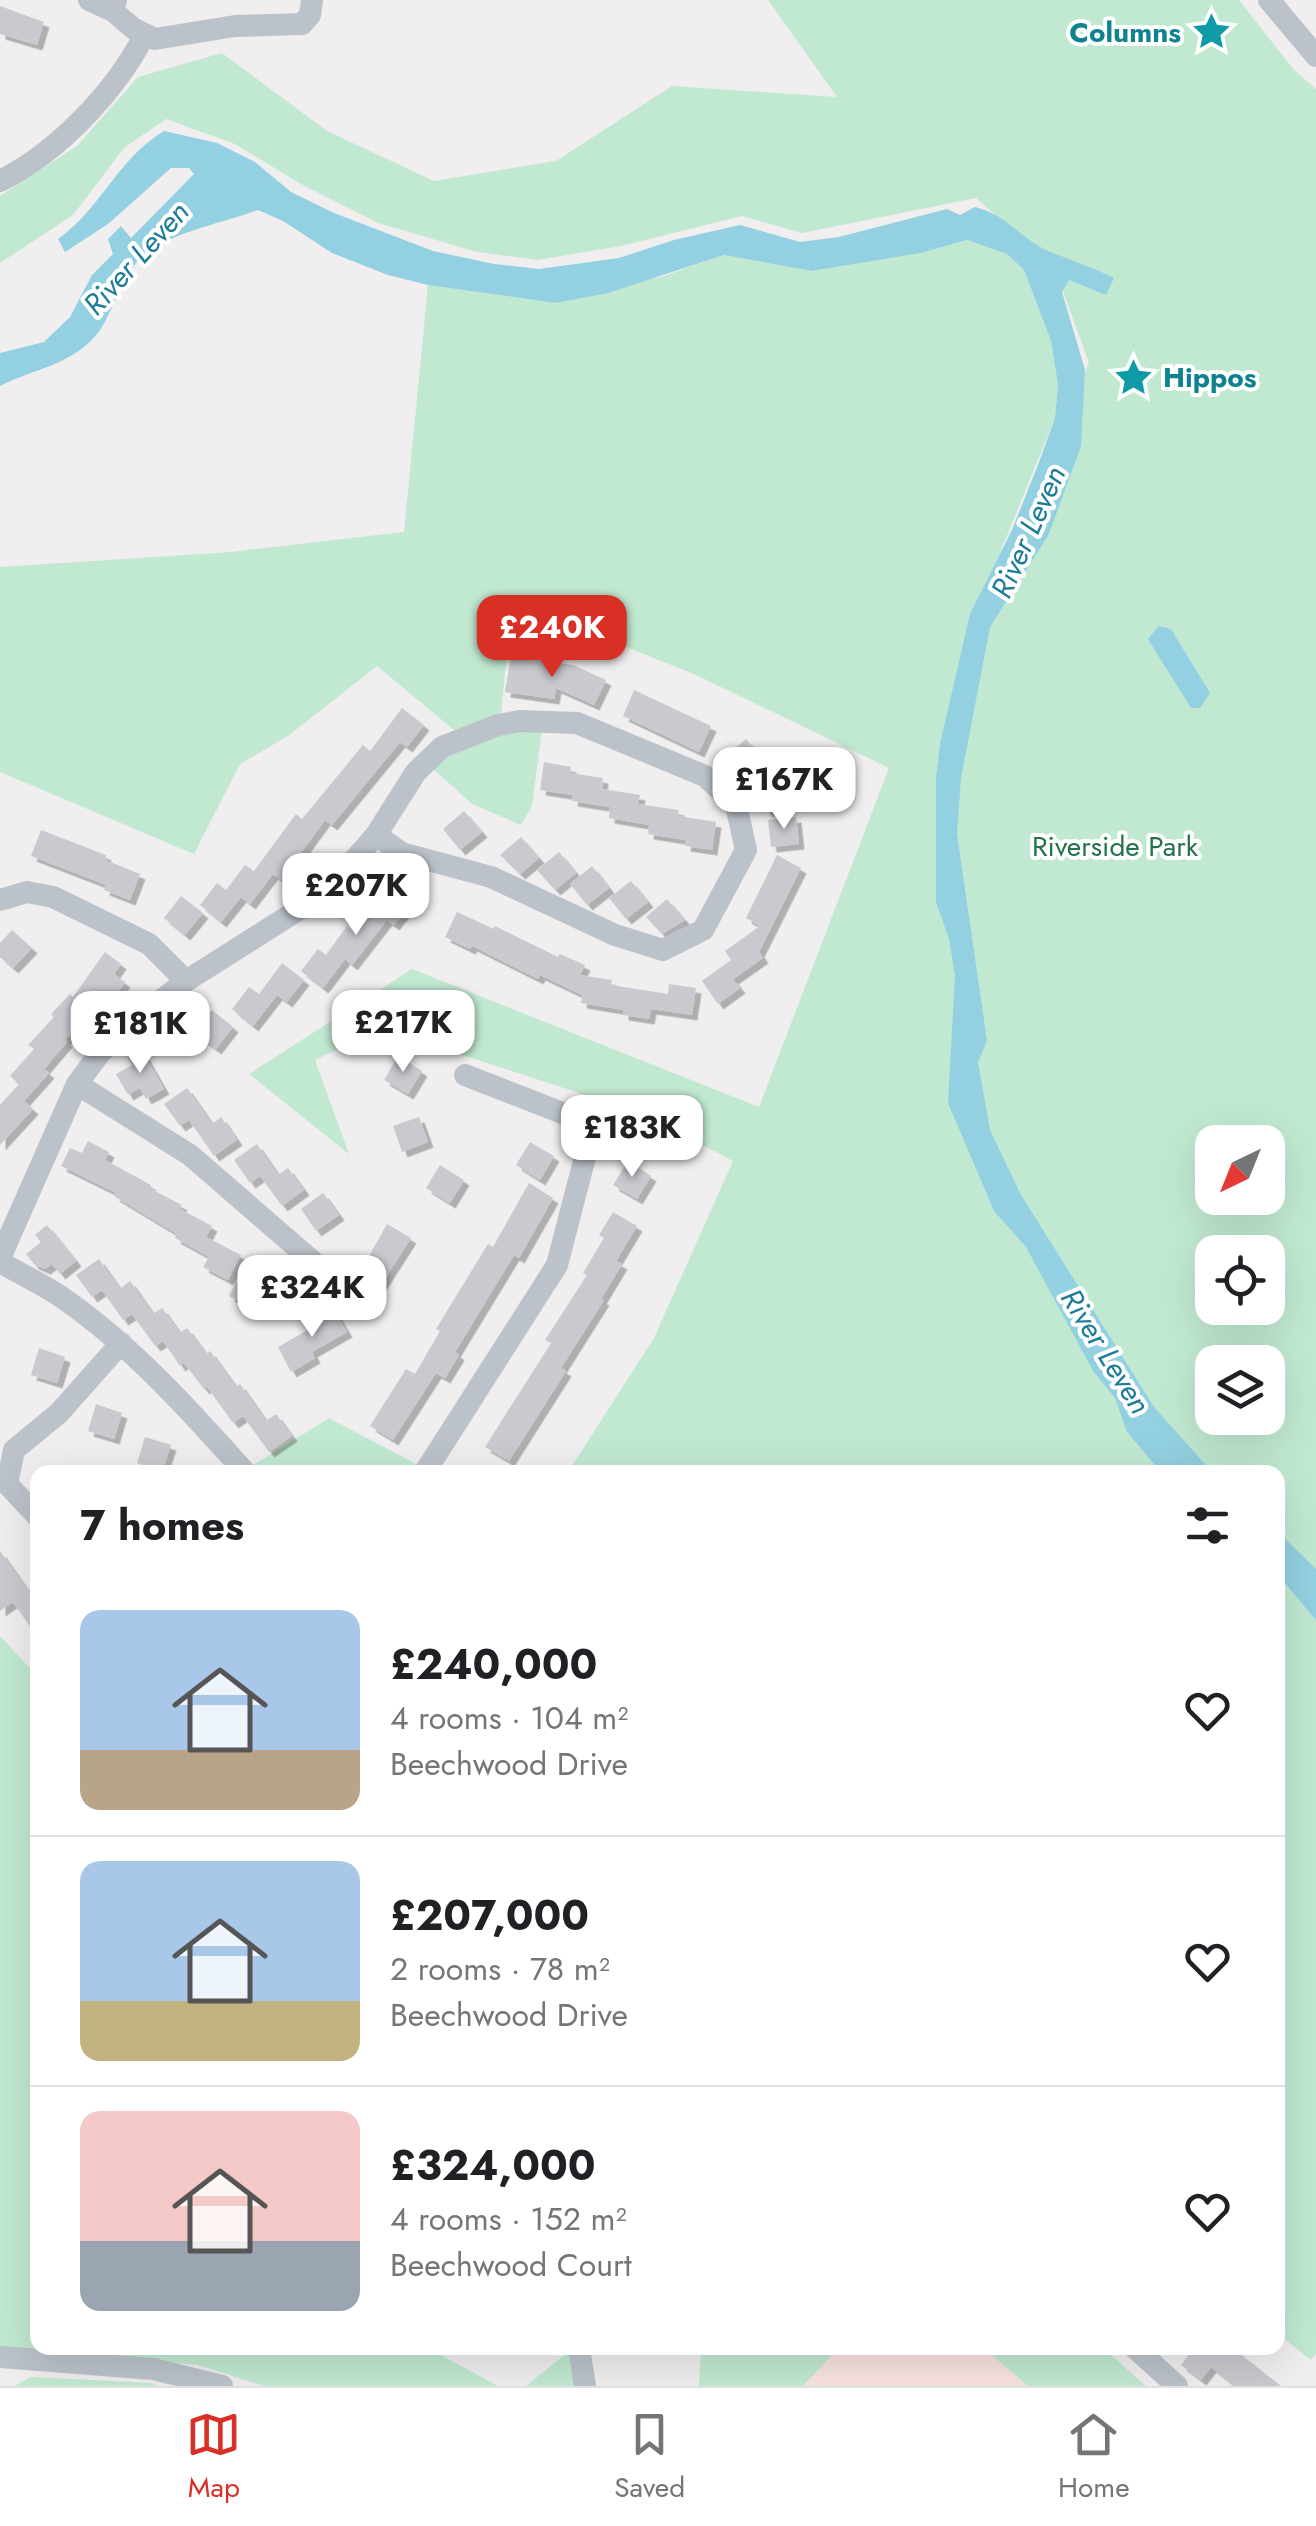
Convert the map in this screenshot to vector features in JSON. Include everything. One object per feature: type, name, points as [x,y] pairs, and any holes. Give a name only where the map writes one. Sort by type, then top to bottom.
[{"type":"street","points":[[89,0],[114,5],[144,36],[168,38],[235,26],[294,26],[307,20],[312,0]]},
{"type":"street","points":[[1269,0],[1316,56]]},
{"type":"street","points":[[0,181],[33,162],[67,135],[144,36]]},
{"type":"street","points":[[239,1465],[122,1344],[65,1299],[0,1260],[77,1084],[123,1030],[186,980],[326,894],[376,835],[416,772],[442,746],[498,724],[551,720],[578,723],[705,776],[736,805],[746,850],[704,930],[663,950],[615,934],[491,877],[402,853],[376,835]]},
{"type":"street","points":[[0,900],[27,892],[53,896],[149,944],[186,980]]},
{"type":"street","points":[[429,1465],[557,1265],[584,1157],[574,1118],[464,1075]]},
{"type":"street","points":[[77,1084],[190,1155],[316,1265]]},
{"type":"street","points":[[30,1509],[7,1484],[14,1450],[59,1414],[122,1344]]},
{"type":"street","points":[[579,2355],[585,2386]]},
{"type":"street","points":[[1143,2355],[1177,2386]]},
{"type":"street","points":[[0,2357],[153,2369],[222,2386]]},
{"type":"shaded area","points":[[833,2355],[991,2355],[1028,2386],[804,2386]]},
{"type":"green space","name":"Riverside Park","points":[[768,0],[1239,0],[1294,70],[1316,89],[1316,2354],[1311,2360],[1285,2340],[1285,1465],[572,1465],[654,1338],[733,1161],[643,1114],[380,1028],[315,1060],[349,1154],[249,1074],[412,969],[759,1107],[889,768],[696,675],[589,632],[517,620],[510,622],[501,715],[454,730],[377,666],[288,736],[240,764],[194,854],[0,772],[0,567],[231,552],[404,532],[428,285],[555,303],[664,276],[724,255],[812,271],[921,253],[967,240],[1007,254],[1024,270],[1051,341],[1058,385],[1055,418],[995,565],[958,676],[1089,363],[1054,267],[976,198],[802,233],[742,216],[621,246],[538,260],[477,252],[378,223],[299,183],[235,144],[166,119],[124,148],[73,215],[0,263],[0,196],[77,146],[138,77],[222,53],[327,131],[434,181],[556,161],[672,86],[837,97]]},
{"type":"green space","points":[[542,729],[532,806],[521,825],[472,804],[431,767],[484,734]]},
{"type":"green space","points":[[329,1418],[418,1465],[253,1465]]},
{"type":"green space","points":[[0,1636],[30,1668],[30,2350],[0,2347]]},
{"type":"green space","points":[[88,2355],[441,2355],[498,2386],[264,2386],[198,2365]]},
{"type":"green space","points":[[564,2355],[575,2355],[585,2386],[526,2386]]},
{"type":"green space","points":[[701,2355],[832,2355],[803,2386],[699,2386]]},
{"type":"green space","points":[[991,2355],[1111,2355],[1146,2386],[1028,2386]]},
{"type":"green space","points":[[30,2377],[151,2383],[159,2386],[15,2386]]},
{"type":"water","name":"River Leven","points":[[164,131],[217,143],[255,162],[291,192],[334,213],[433,251],[494,264],[539,269],[619,258],[740,225],[800,242],[839,237],[947,209],[960,215],[975,207],[996,215],[1048,251],[1114,278],[1106,295],[1069,280],[1062,292],[1085,370],[1081,446],[1049,534],[990,627],[961,778],[957,834],[987,1041],[978,1062],[990,1130],[1021,1195],[1154,1407],[1206,1465],[1155,1465],[1127,1432],[1115,1398],[1093,1371],[1026,1247],[994,1211],[948,1103],[955,975],[949,939],[936,902],[936,779],[940,744],[970,614],[1012,530],[1055,418],[1058,385],[1051,341],[1024,270],[1007,254],[967,240],[921,253],[812,271],[724,255],[608,293],[555,303],[428,285],[388,275],[332,253],[283,221],[258,210],[188,232],[149,251],[133,267],[90,342],[67,358],[0,386],[0,353],[44,342],[70,317],[92,275],[113,254],[108,239],[121,226],[131,238],[194,174],[189,168],[171,168],[108,224],[65,252],[58,239],[87,213],[148,142]]},
{"type":"water","points":[[1159,626],[1171,629],[1210,693],[1200,708],[1191,708],[1148,639]]},
{"type":"water","points":[[1285,1539],[1316,1569],[1316,1620],[1285,1583]]},
{"type":"building","points":[[0,6],[44,22],[37,45],[0,34]]},
{"type":"building","points":[[511,656],[573,665],[606,680],[594,705],[556,688],[554,699],[505,692]]},
{"type":"building","points":[[634,690],[711,726],[699,752],[623,716]]},
{"type":"building","points":[[402,708],[424,725],[407,747],[400,742],[332,825],[325,820],[281,880],[273,874],[250,904],[241,897],[221,922],[200,905],[217,883],[226,890],[245,865],[254,871],[296,814],[302,819],[363,745],[370,751]]},
{"type":"building","points":[[746,739],[790,794],[768,812],[725,757]]},
{"type":"building","points":[[544,762],[571,767],[570,773],[603,778],[602,789],[640,795],[638,804],[679,810],[678,816],[716,822],[712,850],[685,846],[686,840],[648,834],[649,825],[609,818],[610,807],[572,801],[573,795],[540,790]]},
{"type":"building","points":[[464,811],[482,832],[460,850],[443,829]]},
{"type":"building","points":[[796,817],[799,844],[771,847],[768,820]]},
{"type":"building","points":[[41,830],[106,855],[105,860],[140,874],[130,900],[104,890],[106,885],[31,856]]},
{"type":"building","points":[[521,837],[539,858],[520,874],[500,855]]},
{"type":"building","points":[[559,852],[576,873],[555,890],[537,870]]},
{"type":"building","points":[[777,855],[801,868],[759,952],[763,958],[733,979],[740,988],[718,1004],[702,981],[731,960],[725,951],[760,926],[746,918]]},
{"type":"building","points":[[592,866],[609,888],[587,905],[570,884]]},
{"type":"building","points":[[631,881],[648,902],[626,919],[609,898]]},
{"type":"building","points":[[389,887],[411,903],[394,925],[387,920],[352,965],[345,959],[323,988],[301,971],[318,949],[326,955],[347,926],[354,932]]},
{"type":"building","points":[[181,896],[203,913],[185,935],[164,918]]},
{"type":"building","points":[[667,899],[685,920],[662,934],[646,917]]},
{"type":"building","points":[[457,912],[585,965],[580,975],[612,980],[611,985],[668,994],[669,984],[696,988],[692,1015],[651,1009],[649,1019],[581,1003],[582,995],[445,937]]},
{"type":"building","points":[[12,930],[32,948],[13,968],[0,957],[0,943]]},
{"type":"building","points":[[105,952],[121,964],[114,974],[125,982],[112,1001],[104,996],[65,1040],[44,1069],[49,1073],[24,1101],[33,1109],[0,1145],[0,1105],[19,1084],[10,1076],[34,1049],[28,1045],[54,1017],[51,1014],[70,994],[73,997]]},
{"type":"building","points":[[282,963],[304,980],[287,1002],[277,995],[253,1026],[232,1009],[249,987],[259,994]]},
{"type":"building","points":[[212,1010],[233,1027],[216,1049],[194,1033]]},
{"type":"building","points":[[141,1049],[164,1089],[146,1099],[140,1088],[128,1095],[116,1074],[132,1065],[127,1057]]},
{"type":"building","points":[[398,1056],[422,1071],[408,1094],[384,1080]]},
{"type":"building","points":[[187,1088],[212,1124],[221,1117],[237,1140],[214,1156],[189,1120],[180,1126],[164,1104]]},
{"type":"building","points":[[419,1117],[428,1142],[402,1152],[393,1126]]},
{"type":"building","points":[[88,1141],[109,1152],[105,1160],[212,1226],[206,1237],[241,1255],[228,1280],[203,1267],[209,1257],[175,1238],[177,1234],[114,1196],[116,1193],[61,1166],[70,1148],[82,1153]]},
{"type":"building","points":[[530,1142],[554,1156],[540,1180],[516,1165]]},
{"type":"building","points":[[257,1144],[278,1175],[288,1168],[304,1190],[282,1206],[260,1176],[250,1183],[234,1160]]},
{"type":"building","points":[[628,1161],[651,1176],[637,1199],[613,1185]]},
{"type":"building","points":[[440,1165],[464,1180],[450,1203],[426,1188]]},
{"type":"building","points":[[529,1183],[553,1198],[519,1258],[514,1255],[455,1352],[459,1355],[445,1378],[436,1373],[393,1440],[370,1426],[406,1369],[415,1374],[440,1331],[436,1329],[488,1244],[493,1247]]},
{"type":"building","points":[[323,1193],[339,1215],[316,1231],[301,1209]]},
{"type":"building","points":[[613,1212],[637,1226],[616,1261],[622,1264],[561,1368],[566,1371],[509,1461],[485,1447],[551,1343],[545,1340],[587,1275],[583,1273],[604,1238],[599,1235]]},
{"type":"building","points":[[387,1224],[411,1238],[363,1313],[340,1297],[358,1276]]},
{"type":"building","points":[[47,1225],[76,1261],[60,1274],[52,1264],[45,1269],[34,1264],[26,1254],[41,1242],[35,1235]]},
{"type":"building","points":[[99,1259],[120,1289],[130,1281],[153,1314],[162,1308],[180,1333],[187,1328],[236,1387],[240,1384],[266,1421],[276,1414],[292,1436],[269,1452],[243,1416],[233,1423],[207,1387],[204,1389],[184,1363],[180,1366],[163,1341],[155,1346],[132,1314],[123,1320],[102,1290],[92,1297],[76,1275]]},
{"type":"building","points":[[242,1271],[266,1284],[253,1309],[229,1296]]},
{"type":"building","points":[[333,1308],[347,1332],[312,1352],[315,1358],[291,1372],[278,1347],[313,1327],[310,1321]]},
{"type":"building","points":[[39,1348],[65,1357],[57,1383],[31,1375]]},
{"type":"building","points":[[96,1404],[122,1413],[114,1439],[88,1431]]},
{"type":"building","points":[[145,1437],[171,1445],[164,1465],[137,1463]]},
{"type":"building","points":[[0,1551],[30,1594],[30,1626],[13,1602],[0,1611]]},
{"type":"building","points":[[1189,2355],[1242,2355],[1281,2386],[1235,2386],[1211,2367],[1201,2380],[1181,2365]]},
{"type":"place","name":"Columns","points":[[1211,32]]},
{"type":"place","name":"Hippos","points":[[1133,377]]}]
